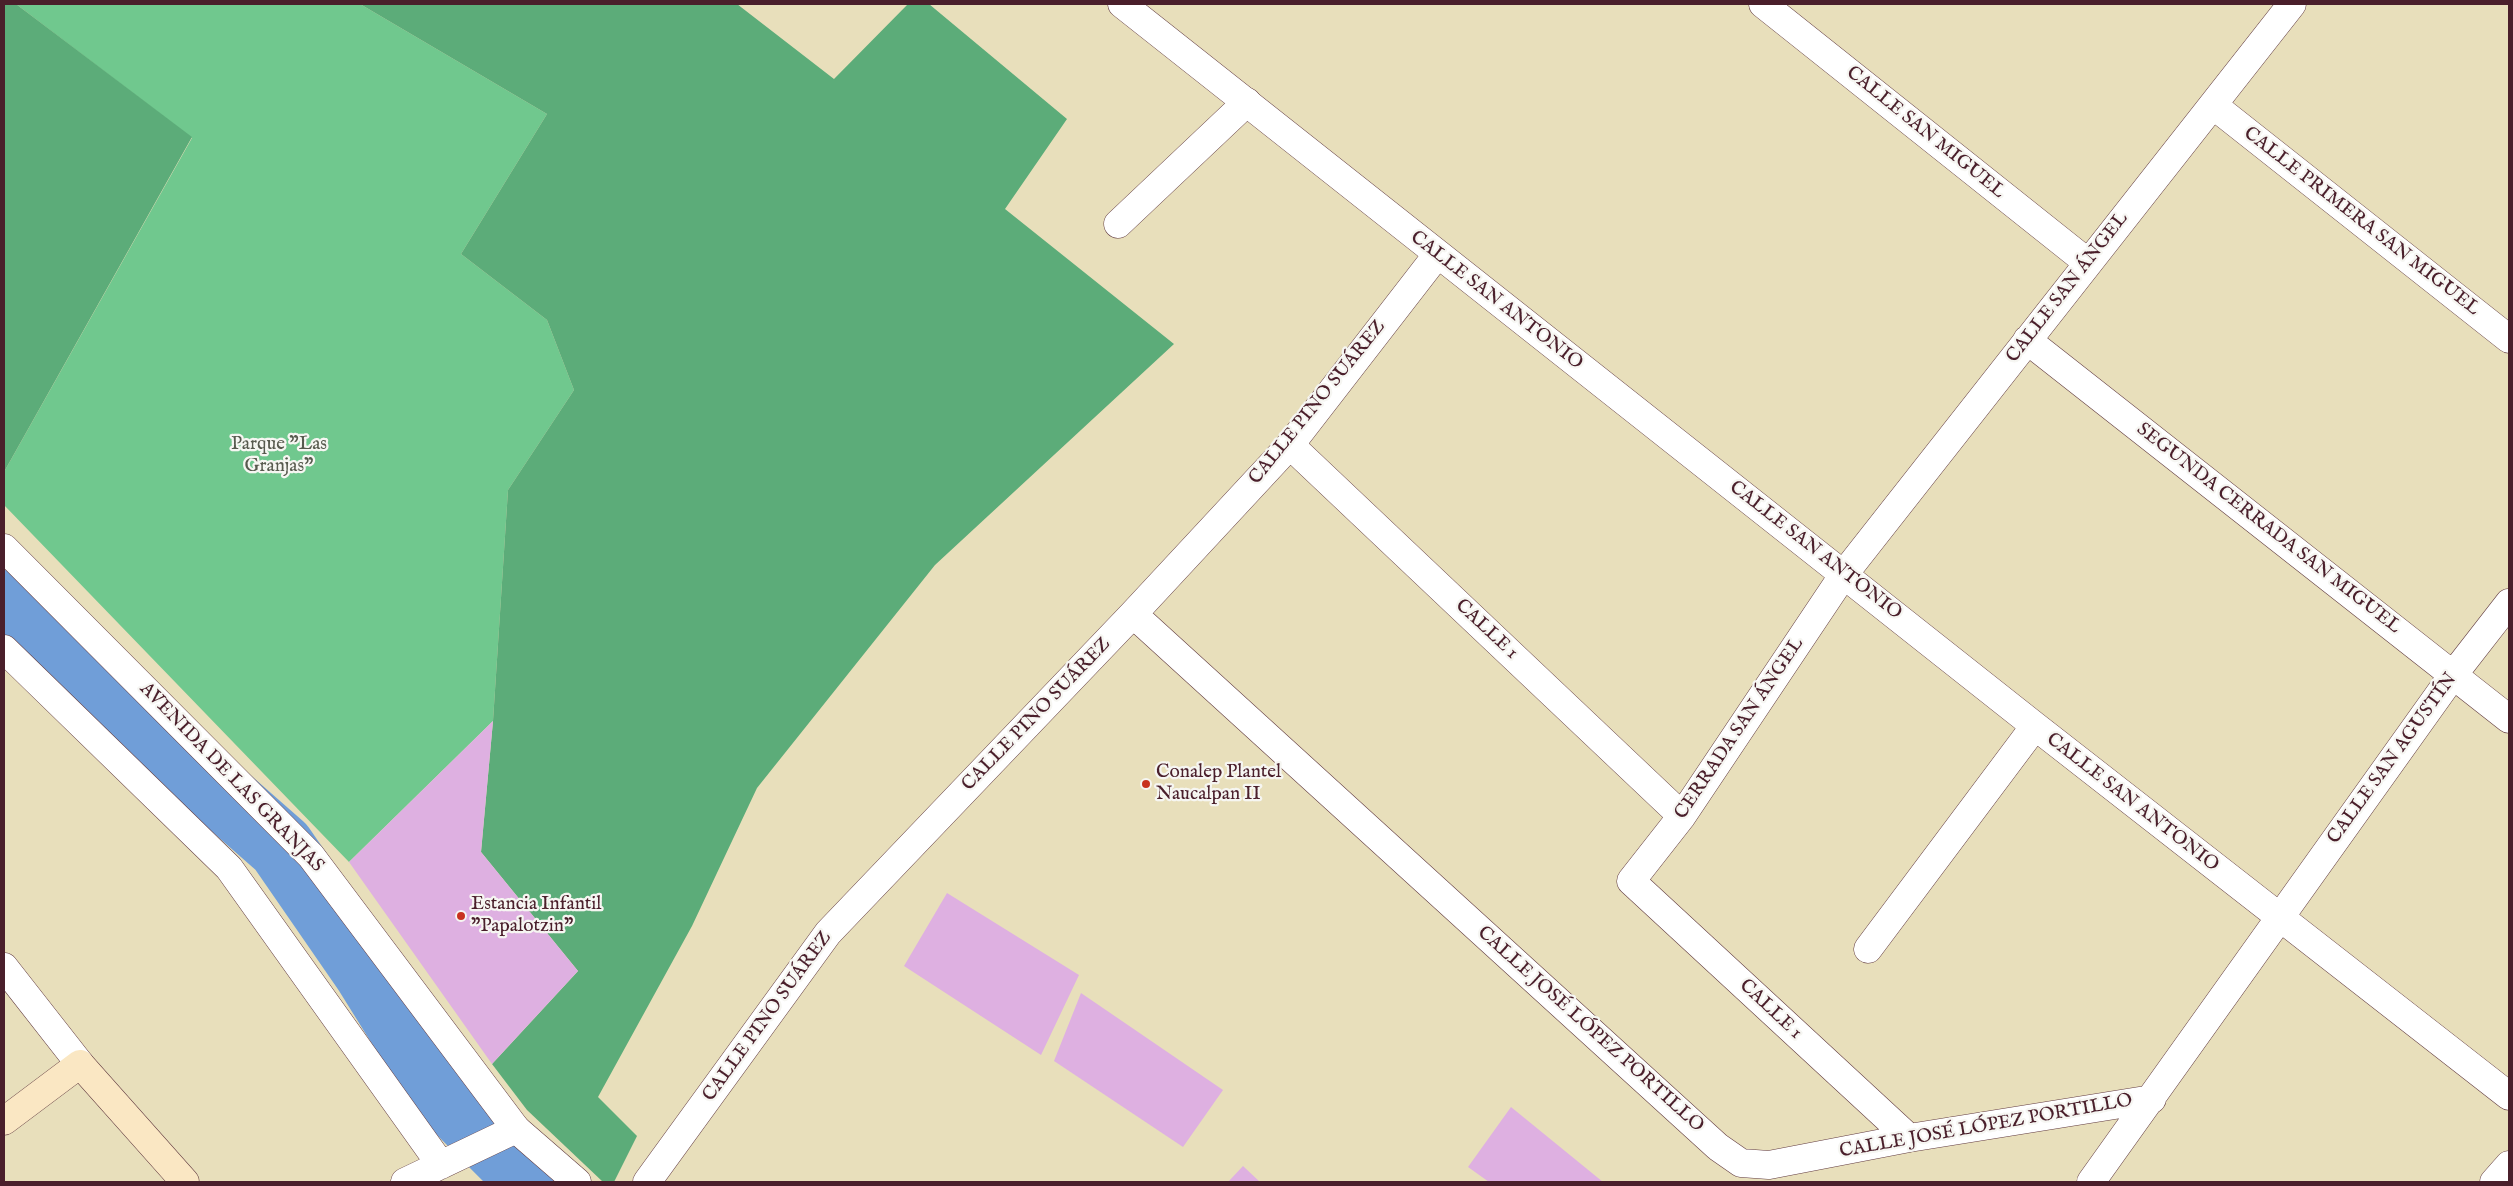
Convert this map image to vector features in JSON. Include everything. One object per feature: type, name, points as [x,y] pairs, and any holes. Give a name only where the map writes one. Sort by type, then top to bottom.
[{"type":"main road","points":[[4,1121],[80,1064],[185,1182]]},
{"type":"street","name":"CALLE SAN ANTONIO","points":[[1122,4],[2035,726],[2509,1096]]},
{"type":"street","name":"CALLE SAN MIGUEL","points":[[1763,4],[2087,262]]},
{"type":"street","name":"CALLE SAN ÁNGEL","points":[[1844,574],[2087,262],[2292,4]]},
{"type":"street","points":[[1118,224],[1247,102]]},
{"type":"street","name":"CALLE PRIMERA SAN MIGUEL","points":[[2213,105],[2509,339]]},
{"type":"street","name":"CALLE PINO SUÁREZ","points":[[647,1182],[828,933],[1133,614],[1290,445],[1437,255]]},
{"type":"street","name":"SEGUNDA CERRADA SAN MIGUEL","points":[[2027,340],[2509,719]]},
{"type":"street","name":"CALLE 1","points":[[1290,445],[1682,816]]},
{"type":"street","name":"AVENIDA DE LAS GRANJAS","points":[[4,548],[311,856],[511,1132],[577,1182]]},
{"type":"street","name":"CERRADA SAN ÁNGEL","points":[[1631,881],[1682,816],[1844,574]]},
{"type":"street","name":"CALLE SAN AGUSTÍN","points":[[2091,1182],[2453,675],[2509,603]]},
{"type":"street","name":"CALLE JOSÉ LÓPEZ PORTILLO","points":[[1133,614],[1718,1147],[1741,1163],[1769,1165],[1910,1138],[2152,1099]]},
{"type":"street","points":[[4,649],[229,868],[441,1165]]},
{"type":"street","points":[[1868,949],[2035,726]]},
{"type":"street","name":"CALLE 1","points":[[1631,881],[1910,1138]]},
{"type":"street","points":[[4,967],[80,1064]]},
{"type":"street","points":[[406,1182],[511,1132]]},
{"type":"street","points":[[2494,1182],[2509,1165]]},
{"type":"green space","points":[[4,4],[16,4],[192,137],[4,472]]},
{"type":"green space","name":"Parque \"Las Granjas\"","points":[[16,4],[360,4],[547,114],[461,254],[547,320],[574,390],[508,490],[493,721],[349,862],[4,505],[4,472],[192,138]]},
{"type":"green space","points":[[360,4],[737,4],[834,79],[908,4],[929,4],[1067,119],[1005,209],[1174,344],[935,565],[757,788],[692,926],[598,1097],[637,1136],[614,1182],[603,1182],[527,1110],[492,1064],[578,971],[481,852],[493,721],[508,490],[574,390],[547,320],[461,254],[547,114]]},
{"type":"building","name":"Estancia Infantil \"Papalotzin\"","points":[[493,721],[481,852],[578,971],[492,1064],[349,862]]},
{"type":"building","points":[[947,893],[1079,975],[1041,1055],[904,966]]},
{"type":"building","points":[[1081,993],[1223,1090],[1183,1147],[1054,1061]]},
{"type":"building","points":[[1511,1107],[1603,1182],[1489,1182],[1468,1167]]},
{"type":"building","points":[[1243,1166],[1260,1182],[1228,1182]]},
{"type":"waterway","points":[[4,604],[281,847],[368,973],[442,1092],[532,1182]]},
{"type":"place","name":"Conalep Plantel Naucalpan II","points":[[1146,784]]},
{"type":"place","name":"Estancia Infantil \"Papalotzin\"","points":[[461,916]]}]
